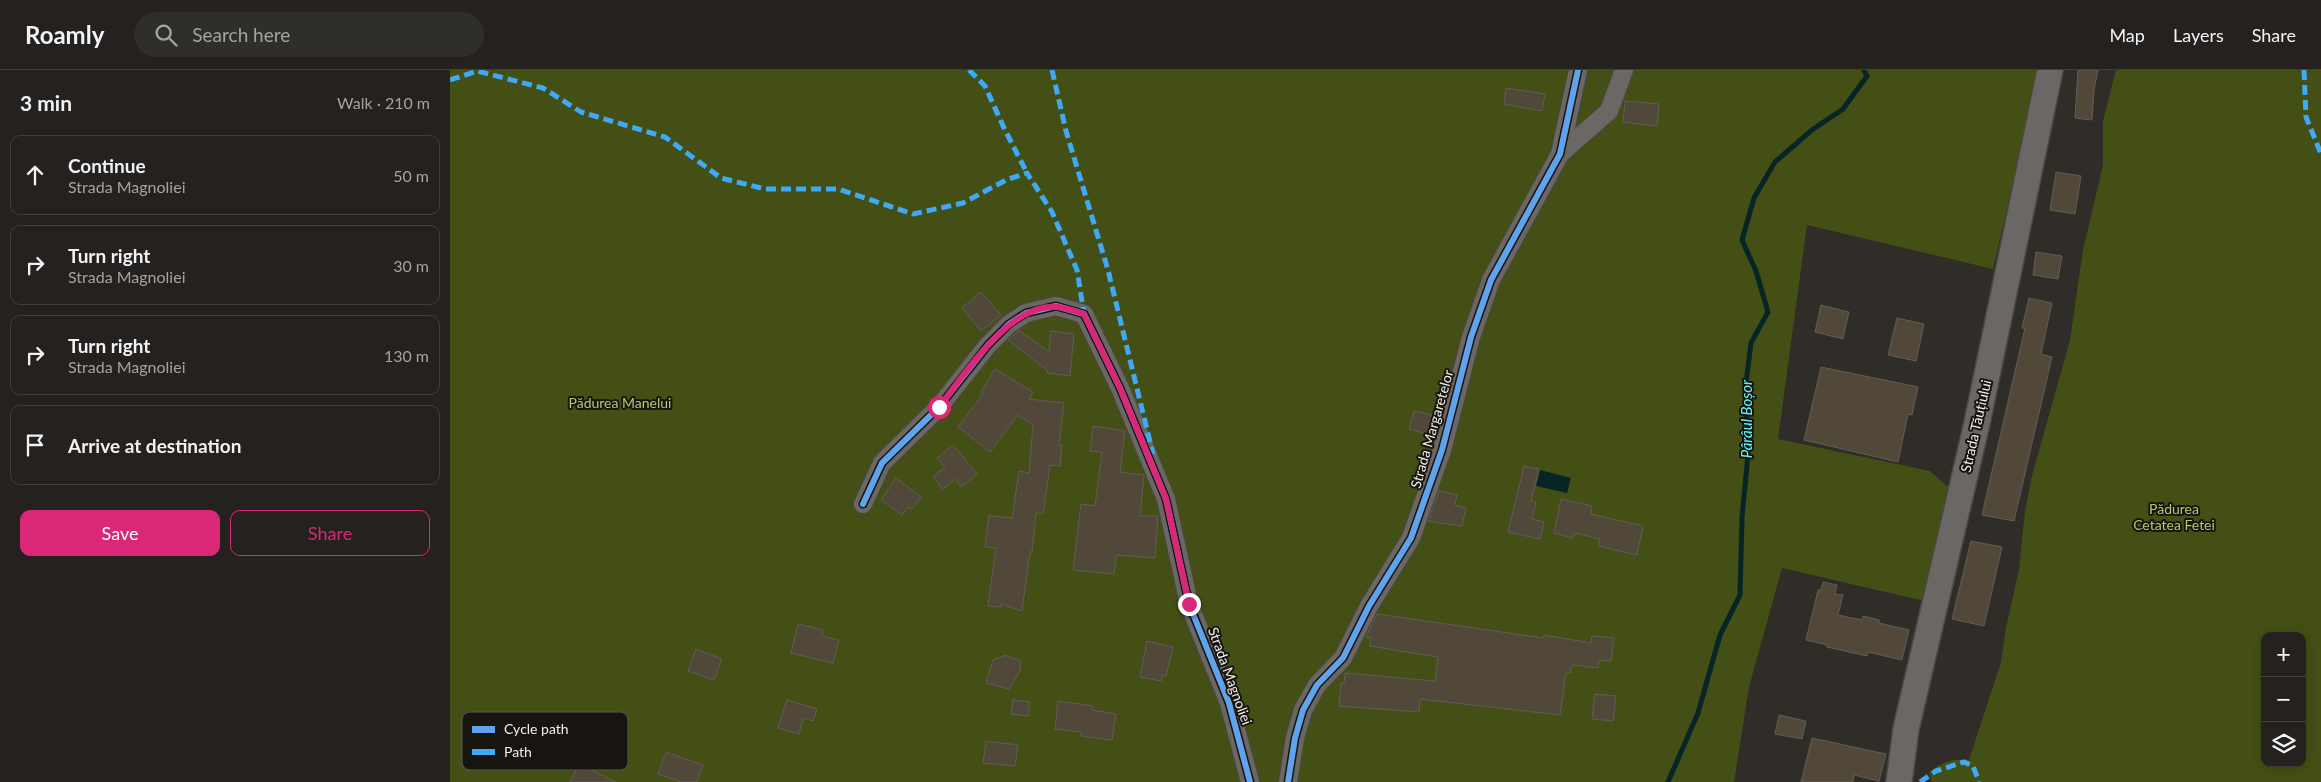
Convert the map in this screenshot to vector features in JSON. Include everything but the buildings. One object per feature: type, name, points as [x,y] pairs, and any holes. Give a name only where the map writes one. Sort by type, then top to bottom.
[{"type":"main road","name":"Strada Tăuțiului","points":[[1899,782],[1906,728],[1979,414],[2050,70]]},
{"type":"street","name":"Strada Margaretelor","points":[[1288,782],[1295,738],[1303,710],[1317,685],[1343,658],[1369,606],[1411,538],[1442,450],[1471,337],[1491,280],[1560,154],[1578,70]]},
{"type":"street","name":"Strada Margaretelor","points":[[1560,154],[1609,112],[1624,70]]},
{"type":"street","name":"Strada Magnoliei","points":[[863,504],[882,463],[939,407],[988,345],[1009,324],[1026,313],[1056,306],[1084,314],[1120,388],[1166,499],[1189,604],[1229,703],[1250,782]]},
{"type":"green space","name":"Pădurea Manelui","points":[[450,70],[2039,70],[1993,269],[1807,225],[1778,439],[1930,471],[1954,492],[1929,602],[1782,568],[1749,687],[1734,782],[450,782]]},
{"type":"green space","name":"Pădurea Cetatea Fetei","points":[[2116,70],[2321,70],[2321,782],[1932,782],[1929,773],[1938,766],[1958,760],[1969,760],[2001,662],[2006,628],[2019,569],[2025,511],[2032,476],[2070,340],[2083,250],[2103,165],[2103,121]]},
{"type":"water","points":[[1540,470],[1571,478],[1567,493],[1536,486]]},
{"type":"waterway","name":"Pârâul Boșor","points":[[1668,782],[1698,713],[1720,635],[1740,595],[1742,517],[1748,455],[1745,391],[1751,343],[1768,312],[1756,271],[1742,240],[1754,198],[1775,162],[1812,130],[1843,109],[1867,76],[1864,70]]},
{"type":"marked path","points":[[969,70],[985,86],[1027,173]]},
{"type":"marked path","points":[[1052,70],[1066,131],[1108,270],[1153,454]]},
{"type":"marked path","points":[[2304,70],[2306,117],[2321,154]]},
{"type":"marked path","points":[[450,80],[477,71],[543,88],[581,112],[665,137],[721,178],[765,189],[838,189],[913,214],[963,203],[1006,180],[1027,173],[1052,212],[1077,270],[1084,314]]},
{"type":"marked path","points":[[1920,782],[1936,771],[1964,762],[1973,766],[1979,782]]},
{"type":"cycle path","points":[[1288,782],[1295,738],[1303,710],[1317,685],[1343,658],[1369,606],[1411,538],[1442,450],[1471,337],[1491,280],[1560,154],[1578,70]]},
{"type":"cycle path","points":[[863,504],[882,463],[939,407],[988,345],[1009,324],[1026,313],[1056,306],[1084,314],[1120,388],[1166,499],[1189,604],[1229,703],[1250,782]]},
{"type":"route","points":[[939,407],[988,345],[1009,324],[1026,313],[1056,306],[1084,314],[1120,388],[1166,499],[1189,604]]}]
